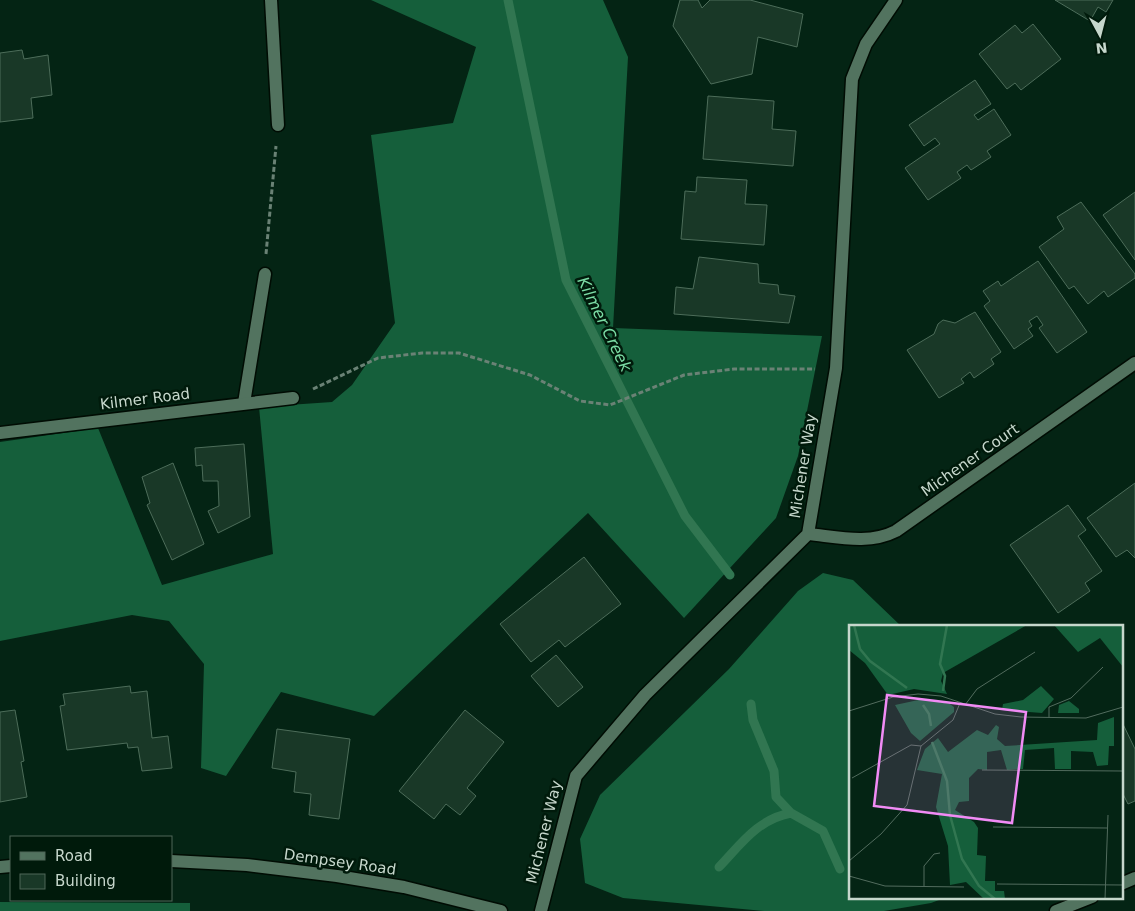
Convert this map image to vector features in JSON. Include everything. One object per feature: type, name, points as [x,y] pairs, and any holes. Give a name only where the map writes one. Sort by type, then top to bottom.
[{"type":"street","points":[[271,0],[278,125]]},
{"type":"street","name":"Michener Way","points":[[541,911],[576,776],[645,695],[808,534],[836,368],[852,79],[866,44],[896,0]]},
{"type":"street","points":[[244,403],[265,274]]},
{"type":"street","name":"Michener Court","points":[[808,534],[866,540],[885,537],[1135,364]]},
{"type":"street","name":"Kilmer Road","points":[[0,433],[293,398]]},
{"type":"street","name":"Dempsey Road","points":[[172,861],[247,865],[337,876],[404,887],[497,911]]},
{"type":"street","points":[[1122,884],[1135,878]]},
{"type":"street","points":[[1056,911],[1089,898]]},
{"type":"path","points":[[265,274],[278,125]]},
{"type":"path","points":[[293,398],[378,358],[422,353],[460,353],[530,375],[580,401],[610,405],[684,375],[734,369],[798,370],[836,368]]},
{"type":"green space","points":[[371,0],[603,0],[628,57],[613,328],[822,336],[798,456],[776,518],[684,618],[588,513],[374,716],[281,692],[226,776],[201,768],[204,664],[169,621],[132,615],[0,641],[0,442],[98,428],[162,585],[273,554],[259,407],[332,402],[352,385],[395,323],[371,135],[453,123],[476,47]]},
{"type":"green space","points":[[823,573],[853,580],[900,625],[849,625],[849,898],[944,898],[931,903],[884,911],[764,911],[623,898],[585,883],[580,839],[600,795],[729,669],[798,591]]},
{"type":"green space","points":[[0,902],[190,903],[190,911],[0,911]]},
{"type":"building","points":[[680,0],[698,0],[702,8],[710,0],[750,0],[803,14],[797,47],[758,37],[752,74],[711,84],[673,26]]},
{"type":"building","points":[[1055,0],[1113,0],[1106,12],[1098,7],[1090,21]]},
{"type":"building","points":[[1033,24],[1061,59],[1021,90],[1015,83],[1007,89],[979,54],[1015,25],[1022,33]]},
{"type":"building","points":[[22,50],[24,59],[48,55],[52,95],[31,98],[33,118],[0,122],[0,53]]},
{"type":"building","points":[[975,80],[991,104],[974,115],[978,120],[994,109],[1011,135],[987,151],[991,157],[971,170],[967,165],[957,172],[961,178],[928,200],[905,168],[940,144],[935,138],[924,146],[909,125]]},
{"type":"building","points":[[708,96],[774,101],[772,129],[796,131],[793,166],[703,159]]},
{"type":"building","points":[[697,177],[747,180],[745,204],[767,205],[764,245],[681,239],[685,191],[696,192]]},
{"type":"building","points":[[1135,192],[1135,260],[1103,215]]},
{"type":"building","points":[[1081,202],[1135,274],[1135,278],[1108,297],[1104,291],[1088,304],[1074,286],[1069,289],[1039,247],[1064,229],[1057,217]]},
{"type":"building","points":[[699,257],[758,264],[759,283],[778,285],[779,294],[795,296],[789,323],[674,314],[676,287],[693,289]]},
{"type":"building","points":[[1038,261],[1087,332],[1057,353],[1039,328],[1043,325],[1037,316],[1029,321],[1032,326],[1028,329],[1033,336],[1014,349],[984,306],[990,301],[983,291],[998,281],[1001,286]]},
{"type":"building","points":[[975,312],[1001,352],[991,359],[994,364],[974,378],[970,372],[961,379],[964,383],[939,398],[907,350],[934,334],[938,324],[943,320],[955,323]]},
{"type":"building","points":[[244,444],[250,517],[218,533],[208,511],[219,506],[218,481],[203,481],[202,465],[196,466],[195,448]]},
{"type":"building","points":[[173,463],[204,544],[172,560],[147,505],[150,503],[142,477]]},
{"type":"building","points":[[1135,483],[1135,558],[1127,550],[1116,557],[1087,518]]},
{"type":"building","points":[[1068,505],[1086,530],[1078,536],[1102,571],[1085,583],[1090,591],[1058,613],[1010,545]]},
{"type":"building","points":[[584,557],[621,604],[565,647],[559,640],[531,662],[500,624]]},
{"type":"building","points":[[556,655],[583,687],[558,707],[531,676]]},
{"type":"building","points":[[130,686],[131,693],[147,691],[152,738],[168,736],[172,768],[142,771],[138,747],[128,748],[127,743],[67,750],[60,706],[65,705],[63,694]]},
{"type":"building","points":[[15,710],[24,761],[21,762],[27,797],[0,802],[0,712]]},
{"type":"building","points":[[465,710],[504,742],[467,788],[476,796],[460,815],[446,804],[434,819],[399,791]]},
{"type":"building","points":[[1122,722],[1135,749],[1135,801],[1128,804],[1122,792]]},
{"type":"building","points":[[277,729],[350,739],[339,819],[309,815],[311,794],[294,792],[296,772],[272,768]]},
{"type":"waterway","name":"Kilmer Creek","points":[[508,0],[566,280],[685,516],[730,575]]},
{"type":"waterway","name":"Kilmer Creek","points":[[751,704],[753,720],[774,771],[776,797],[791,813],[823,831],[840,869]]},
{"type":"waterway","points":[[719,867],[743,841],[760,827],[779,816],[791,813]]}]
